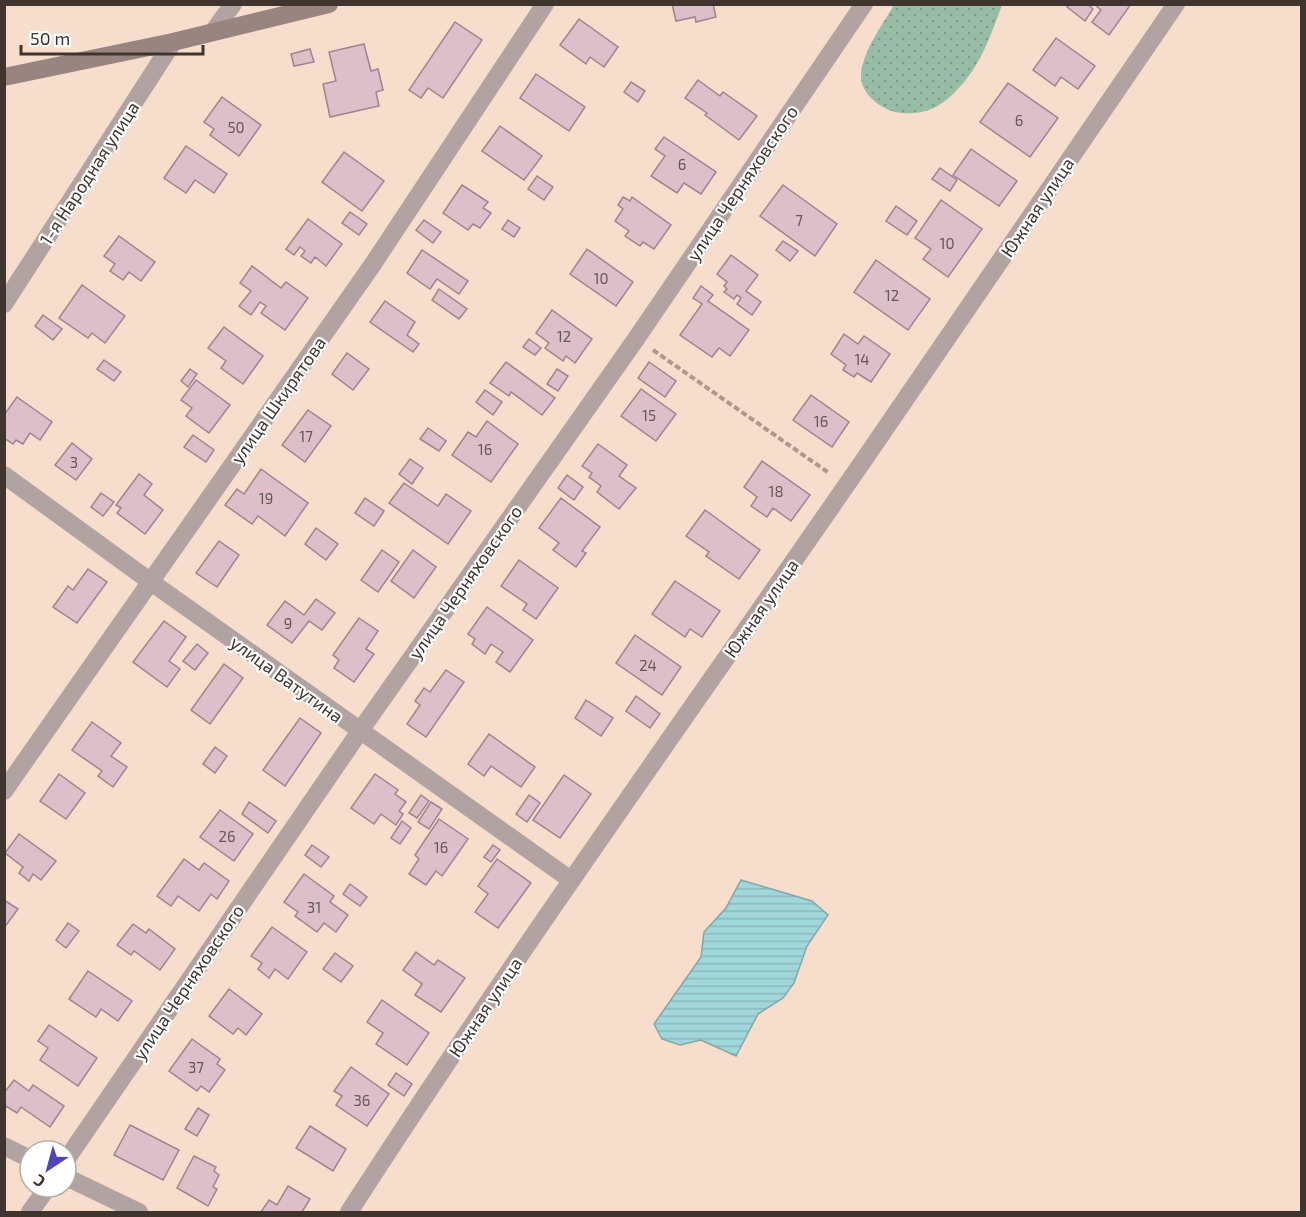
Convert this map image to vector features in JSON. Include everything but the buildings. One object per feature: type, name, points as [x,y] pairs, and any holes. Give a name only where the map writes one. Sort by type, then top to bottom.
[{"type":"main road","points":[[4,77],[173,42],[329,4]]},
{"type":"street","points":[[213,32],[232,4]]},
{"type":"street","name":"улица Шкирятова","points":[[4,791],[373,264],[545,4]]},
{"type":"street","name":"улица Черняховского","points":[[78,1142],[360,731],[636,339],[864,4]]},
{"type":"street","name":"Южная улица","points":[[349,1212],[426,1093],[1176,4]]},
{"type":"street","name":"1-я Народная улица","points":[[4,304],[173,42]]},
{"type":"street","name":"улица Ватутина","points":[[4,475],[572,880]]},
{"type":"street","points":[[4,1146],[18,1153]]},
{"type":"street","points":[[78,1183],[139,1212]]},
{"type":"street","points":[[30,1212],[39,1199]]},
{"type":"path","points":[[636,339],[846,486]]},
{"type":"green space","points":[[894,5],[1002,5],[988,42],[969,76],[951,96],[929,110],[910,113],[890,111],[867,94],[862,85],[861,75],[865,57]]},
{"type":"water","points":[[741,880],[812,901],[828,915],[807,946],[794,983],[783,998],[758,1014],[736,1056],[701,1040],[680,1045],[662,1039],[654,1024],[701,957],[704,932],[726,908]]}]
